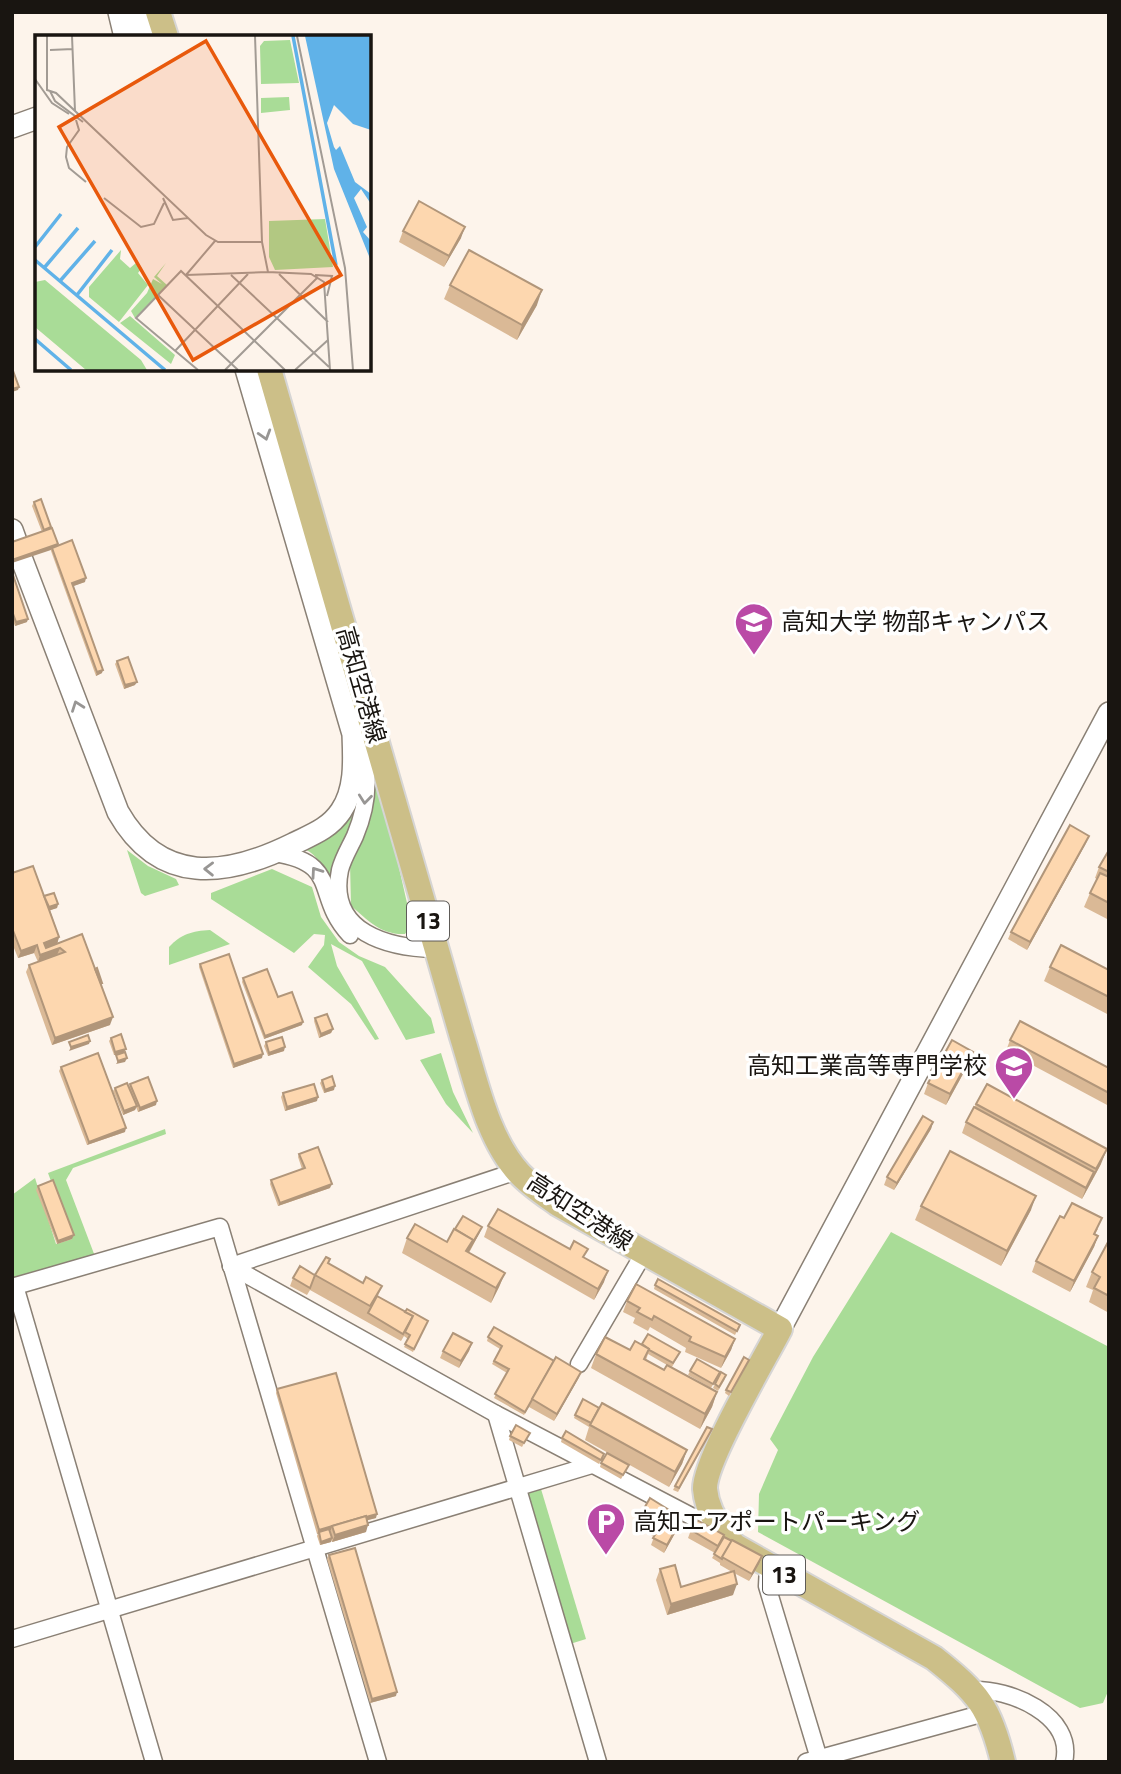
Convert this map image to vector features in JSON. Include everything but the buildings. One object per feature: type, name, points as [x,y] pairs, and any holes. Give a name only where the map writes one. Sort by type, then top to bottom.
[{"type":"main road","points":[[158,12],[165,35]]},
{"type":"main road","name":"高知空港線","points":[[269,371],[436,950],[484,1104],[505,1153],[517,1171],[558,1203],[780,1328]]},
{"type":"main road","name":"13","points":[[780,1328],[706,1475],[708,1506],[715,1521],[735,1546],[934,1658],[971,1690],[988,1712],[1003,1762]]},
{"type":"street","points":[[119,12],[125,35]]},
{"type":"street","points":[[136,12],[145,35]]},
{"type":"street","points":[[12,127],[35,119]]},
{"type":"street","points":[[247,371],[353,734],[364,757],[366,793],[360,822],[340,873],[343,907],[358,928],[382,942],[411,949],[436,950]]},
{"type":"street","points":[[17,545],[109,788],[132,836],[158,856],[200,870],[226,870],[274,853],[323,829],[342,810],[353,776],[353,734]]},
{"type":"street","points":[[780,1328],[1109,713]]},
{"type":"street","points":[[274,853],[298,856],[317,869],[334,913],[342,926],[360,942],[380,952],[413,958],[436,950]]},
{"type":"street","points":[[231,1266],[517,1171]]},
{"type":"street","points":[[154,1762],[13,1287],[220,1227],[378,1762]]},
{"type":"street","points":[[579,1364],[644,1253]]},
{"type":"street","points":[[231,1266],[496,1414],[691,1516],[715,1521]]},
{"type":"street","points":[[496,1414],[597,1762]]},
{"type":"street","points":[[12,1639],[595,1464]]},
{"type":"street","points":[[768,1566],[767,1586],[815,1761],[988,1712]]},
{"type":"street","points":[[971,1690],[992,1689],[1049,1717],[1062,1731],[1067,1749],[1063,1762]]},
{"type":"green space","points":[[253,371],[260,371],[387,815],[412,925],[405,934],[381,929],[351,906],[350,863],[366,824]]},
{"type":"green space","points":[[359,800],[336,902],[321,863],[302,848]]},
{"type":"green space","points":[[127,850],[148,866],[176,879],[179,885],[145,896],[141,893]]},
{"type":"green space","points":[[272,869],[312,887],[321,917],[339,942],[359,956],[385,967],[431,1018],[435,1033],[406,1040],[362,961],[331,944],[337,966],[379,1039],[375,1040],[351,1004],[308,967],[324,945],[325,935],[314,934],[294,953],[211,899],[211,893]]},
{"type":"green space","points":[[210,930],[230,944],[169,965],[169,947],[173,943],[187,934]]},
{"type":"green space","points":[[441,1053],[453,1092],[473,1133],[446,1104],[420,1060]]},
{"type":"green space","points":[[165,1129],[166,1134],[73,1168],[66,1180],[96,1259],[12,1283],[12,1195],[35,1178],[56,1244],[72,1239],[48,1173]]},
{"type":"green space","points":[[891,1232],[1109,1347],[1109,1689],[1103,1703],[1080,1708],[758,1532],[759,1494],[778,1450],[770,1439],[813,1357]]},
{"type":"green space","points":[[541,1489],[586,1639],[570,1644],[524,1494]]},
{"type":"place","name":"高知大学 物部キャンパス","points":[[754,656]]},
{"type":"place","name":"高知工業高等専門学校","points":[[1014,1100]]},
{"type":"place","name":"高知エアポートパーキング","points":[[606,1556]]}]
